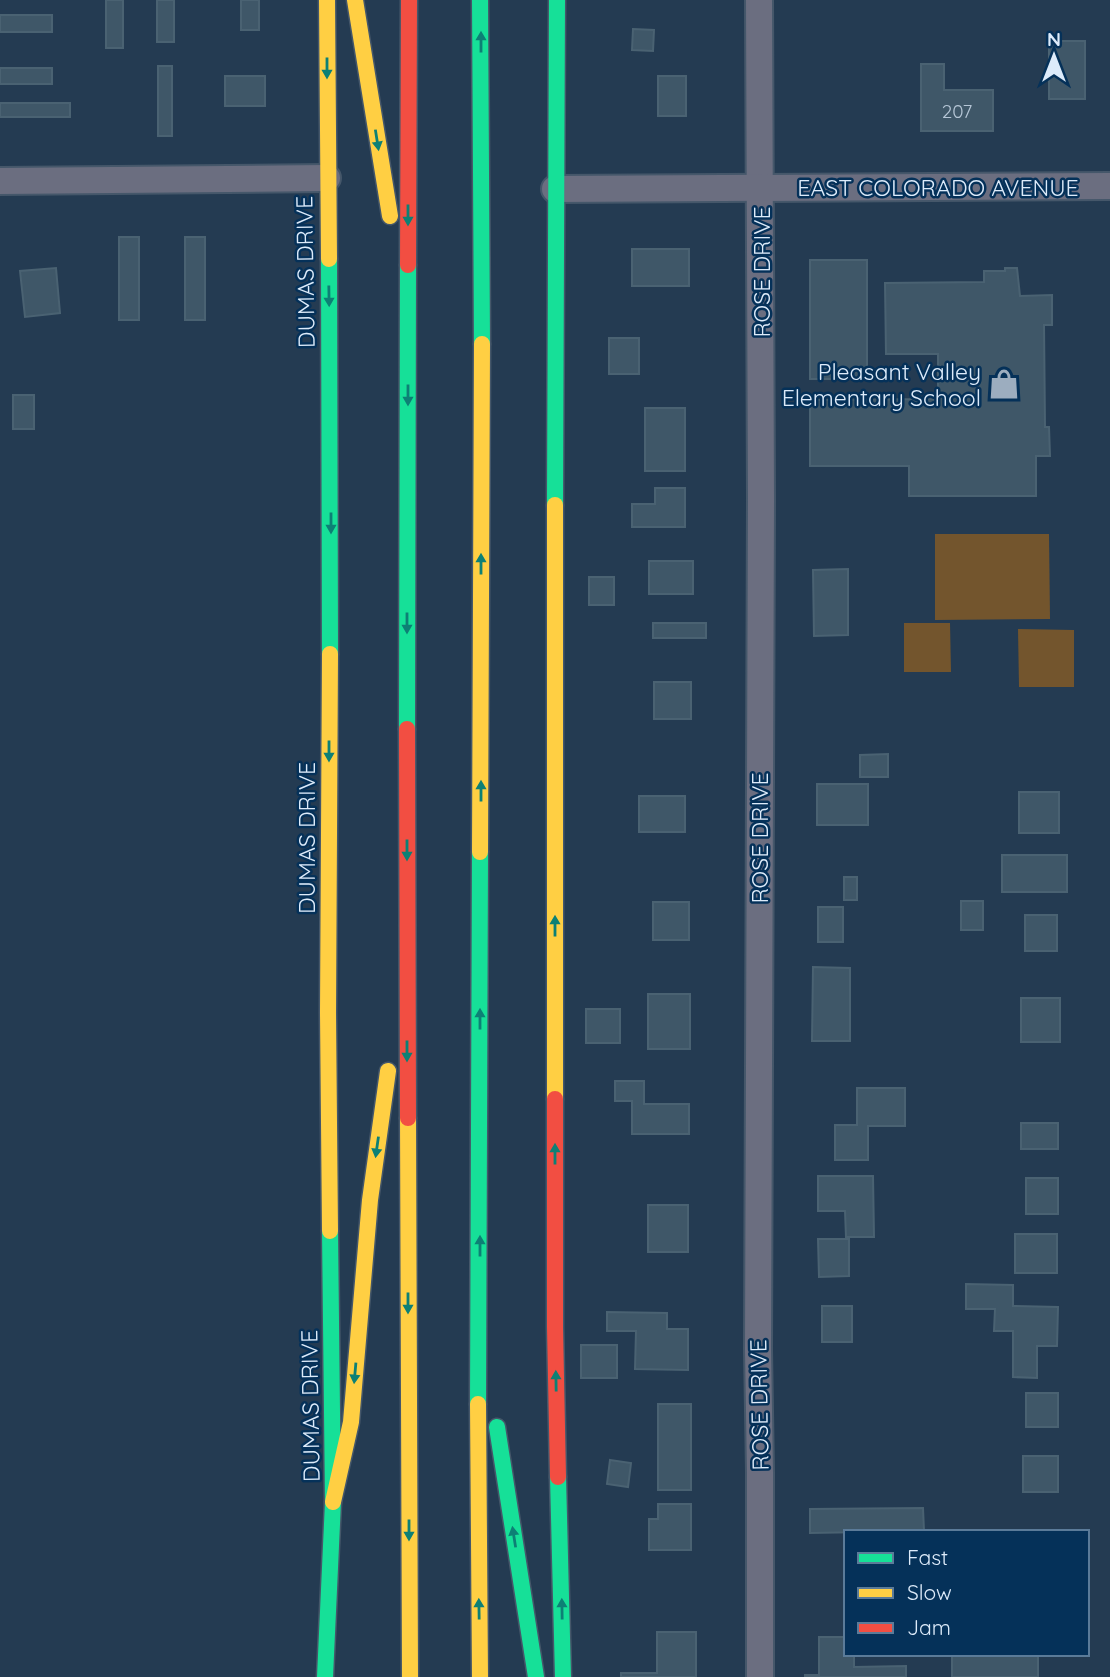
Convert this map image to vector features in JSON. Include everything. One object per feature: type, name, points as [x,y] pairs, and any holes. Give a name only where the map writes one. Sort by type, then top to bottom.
[{"type":"main road","name":"DUMAS DRIVE","points":[[325,1677],[333,1502],[328,1013],[331,491],[327,0]]},
{"type":"main road","points":[[355,0],[408,327]]},
{"type":"main road","points":[[409,0],[407,934],[410,1677]]},
{"type":"main road","points":[[480,0],[480,1677]]},
{"type":"main road","points":[[557,0],[555,1327],[563,1677]]},
{"type":"main road","points":[[482,208],[496,28]]},
{"type":"main road","points":[[333,1502],[351,1422],[370,1200],[407,934]]},
{"type":"main road","points":[[479,1314],[536,1677]]},
{"type":"street","name":"ROSE DRIVE","points":[[759,0],[760,1677]]},
{"type":"street","points":[[0,181],[327,178]]},
{"type":"street","name":"EAST COLORADO AVENUE","points":[[555,189],[1110,186]]},
{"type":"shaded area","points":[[935,534],[1049,534],[1050,619],[935,620]]},
{"type":"shaded area","points":[[904,623],[950,623],[951,672],[904,672]]},
{"type":"shaded area","points":[[1018,629],[1074,630],[1074,687],[1019,687]]},
{"type":"building","points":[[106,0],[123,0],[123,48],[106,48]]},
{"type":"building","points":[[157,0],[174,0],[174,42],[157,42]]},
{"type":"building","points":[[241,0],[259,0],[259,30],[241,30]]},
{"type":"building","points":[[0,15],[52,15],[52,32],[0,32]]},
{"type":"building","points":[[633,29],[654,30],[653,51],[632,50]]},
{"type":"building","points":[[1049,41],[1085,41],[1085,99],[1049,99]]},
{"type":"building","points":[[921,64],[944,64],[944,90],[993,90],[993,131],[921,131]]},
{"type":"building","points":[[158,66],[172,66],[172,136],[158,136]]},
{"type":"building","points":[[0,68],[52,68],[52,84],[0,84]]},
{"type":"building","points":[[225,76],[265,76],[265,106],[225,106]]},
{"type":"building","points":[[658,76],[686,76],[686,116],[658,116]]},
{"type":"building","points":[[0,103],[70,103],[70,117],[0,117]]},
{"type":"building","points":[[119,237],[139,237],[139,320],[119,320]]},
{"type":"building","points":[[185,237],[205,237],[205,320],[185,320]]},
{"type":"building","points":[[632,249],[689,249],[689,286],[632,286]]},
{"type":"building","points":[[810,260],[867,260],[867,379],[810,379]]},
{"type":"building","points":[[56,268],[60,313],[25,317],[20,271]]},
{"type":"building","points":[[1005,268],[1017,268],[1020,296],[1052,295],[1052,325],[1044,325],[1045,427],[1049,427],[1050,456],[1036,456],[1036,496],[909,496],[909,466],[810,466],[810,400],[938,399],[938,354],[886,354],[885,283],[984,282],[984,271],[1005,271]]},
{"type":"building","points":[[609,338],[639,338],[639,374],[609,374]]},
{"type":"building","points":[[13,395],[34,395],[34,429],[13,429]]},
{"type":"building","points":[[645,408],[685,408],[685,471],[645,471]]},
{"type":"building","points":[[655,488],[685,488],[685,527],[632,527],[632,504],[655,504]]},
{"type":"building","points":[[649,561],[693,561],[693,594],[649,594]]},
{"type":"building","points":[[848,569],[848,635],[814,636],[813,570]]},
{"type":"building","points":[[589,577],[614,577],[614,605],[589,605]]},
{"type":"building","points":[[653,623],[706,623],[706,638],[653,638]]},
{"type":"building","points":[[654,682],[691,682],[691,719],[654,719]]},
{"type":"building","points":[[888,754],[888,777],[860,777],[860,755]]},
{"type":"building","points":[[817,784],[868,784],[868,825],[817,825]]},
{"type":"building","points":[[1019,792],[1059,792],[1059,833],[1019,833]]},
{"type":"building","points":[[639,796],[685,796],[685,832],[639,832]]},
{"type":"building","points":[[1002,855],[1067,855],[1067,892],[1002,892]]},
{"type":"building","points":[[844,877],[857,877],[857,900],[844,900]]},
{"type":"building","points":[[961,901],[983,901],[983,930],[961,930]]},
{"type":"building","points":[[653,902],[689,902],[689,940],[653,940]]},
{"type":"building","points":[[818,907],[843,907],[843,942],[818,942]]},
{"type":"building","points":[[1025,915],[1057,915],[1057,951],[1025,951]]},
{"type":"building","points":[[813,967],[850,968],[850,1041],[812,1041]]},
{"type":"building","points":[[648,994],[690,994],[690,1049],[648,1049]]},
{"type":"building","points":[[1021,998],[1060,998],[1060,1042],[1021,1042]]},
{"type":"building","points":[[586,1009],[620,1009],[620,1043],[586,1043]]},
{"type":"building","points":[[615,1081],[644,1081],[644,1104],[689,1104],[689,1134],[632,1134],[632,1101],[615,1101]]},
{"type":"building","points":[[857,1088],[905,1088],[905,1126],[868,1126],[868,1160],[835,1160],[835,1125],[857,1125]]},
{"type":"building","points":[[1021,1123],[1058,1123],[1058,1149],[1021,1149]]},
{"type":"building","points":[[818,1176],[873,1176],[874,1237],[846,1237],[845,1211],[818,1211]]},
{"type":"building","points":[[1026,1178],[1058,1178],[1058,1214],[1026,1214]]},
{"type":"building","points":[[648,1205],[688,1205],[688,1252],[648,1252]]},
{"type":"building","points":[[1015,1234],[1057,1234],[1057,1273],[1015,1273]]},
{"type":"building","points":[[818,1239],[849,1239],[849,1276],[819,1277]]},
{"type":"building","points":[[966,1284],[1013,1285],[1013,1306],[1058,1307],[1057,1346],[1037,1346],[1037,1378],[1013,1377],[1013,1331],[994,1331],[995,1309],[966,1309]]},
{"type":"building","points":[[822,1306],[852,1306],[852,1342],[822,1342]]},
{"type":"building","points":[[607,1312],[667,1313],[667,1329],[688,1329],[688,1370],[635,1369],[636,1331],[607,1331]]},
{"type":"building","points":[[581,1345],[617,1345],[617,1378],[581,1378]]},
{"type":"building","points":[[1026,1393],[1058,1393],[1058,1427],[1026,1427]]},
{"type":"building","points":[[658,1404],[691,1404],[691,1490],[658,1490]]},
{"type":"building","points":[[1023,1456],[1058,1456],[1058,1492],[1023,1492]]},
{"type":"building","points":[[610,1460],[631,1463],[628,1487],[607,1484]]},
{"type":"building","points":[[658,1504],[691,1504],[691,1550],[649,1550],[649,1519],[658,1519]]},
{"type":"building","points":[[923,1508],[924,1530],[844,1530],[844,1532],[810,1533],[810,1509]]},
{"type":"building","points":[[657,1632],[696,1632],[696,1677],[621,1677],[621,1673],[657,1673]]},
{"type":"building","points":[[819,1637],[844,1637],[844,1656],[854,1656],[854,1667],[906,1666],[906,1677],[805,1677],[819,1675]]},
{"type":"building","points":[[952,1656],[1038,1656],[1038,1677],[952,1677]]},
{"type":"traffic: fast","points":[[480,0],[482,344]]},
{"type":"traffic: fast","points":[[555,505],[557,0]]},
{"type":"traffic: fast","points":[[329,259],[330,654]]},
{"type":"traffic: fast","points":[[407,729],[408,265]]},
{"type":"traffic: fast","points":[[478,1404],[480,852]]},
{"type":"traffic: fast","points":[[325,1677],[333,1502],[330,1231]]},
{"type":"traffic: fast","points":[[497,1427],[536,1677]]},
{"type":"traffic: fast","points":[[558,1477],[563,1677]]},
{"type":"traffic: slow","points":[[327,0],[329,259]]},
{"type":"traffic: slow","points":[[355,0],[390,216]]},
{"type":"traffic: slow","points":[[480,852],[482,344]]},
{"type":"traffic: slow","points":[[555,505],[555,1099]]},
{"type":"traffic: slow","points":[[330,654],[330,1231]]},
{"type":"traffic: slow","points":[[333,1502],[351,1422],[370,1200],[388,1071]]},
{"type":"traffic: slow","points":[[408,1118],[410,1677]]},
{"type":"traffic: slow","points":[[478,1404],[480,1677]]},
{"type":"traffic: jam","points":[[408,265],[409,0]]},
{"type":"traffic: jam","points":[[407,729],[408,1118]]},
{"type":"traffic: jam","points":[[555,1099],[558,1477]]},
{"type":"place","name":"Pleasant Valley Elementary School","points":[[1004,384]]}]
